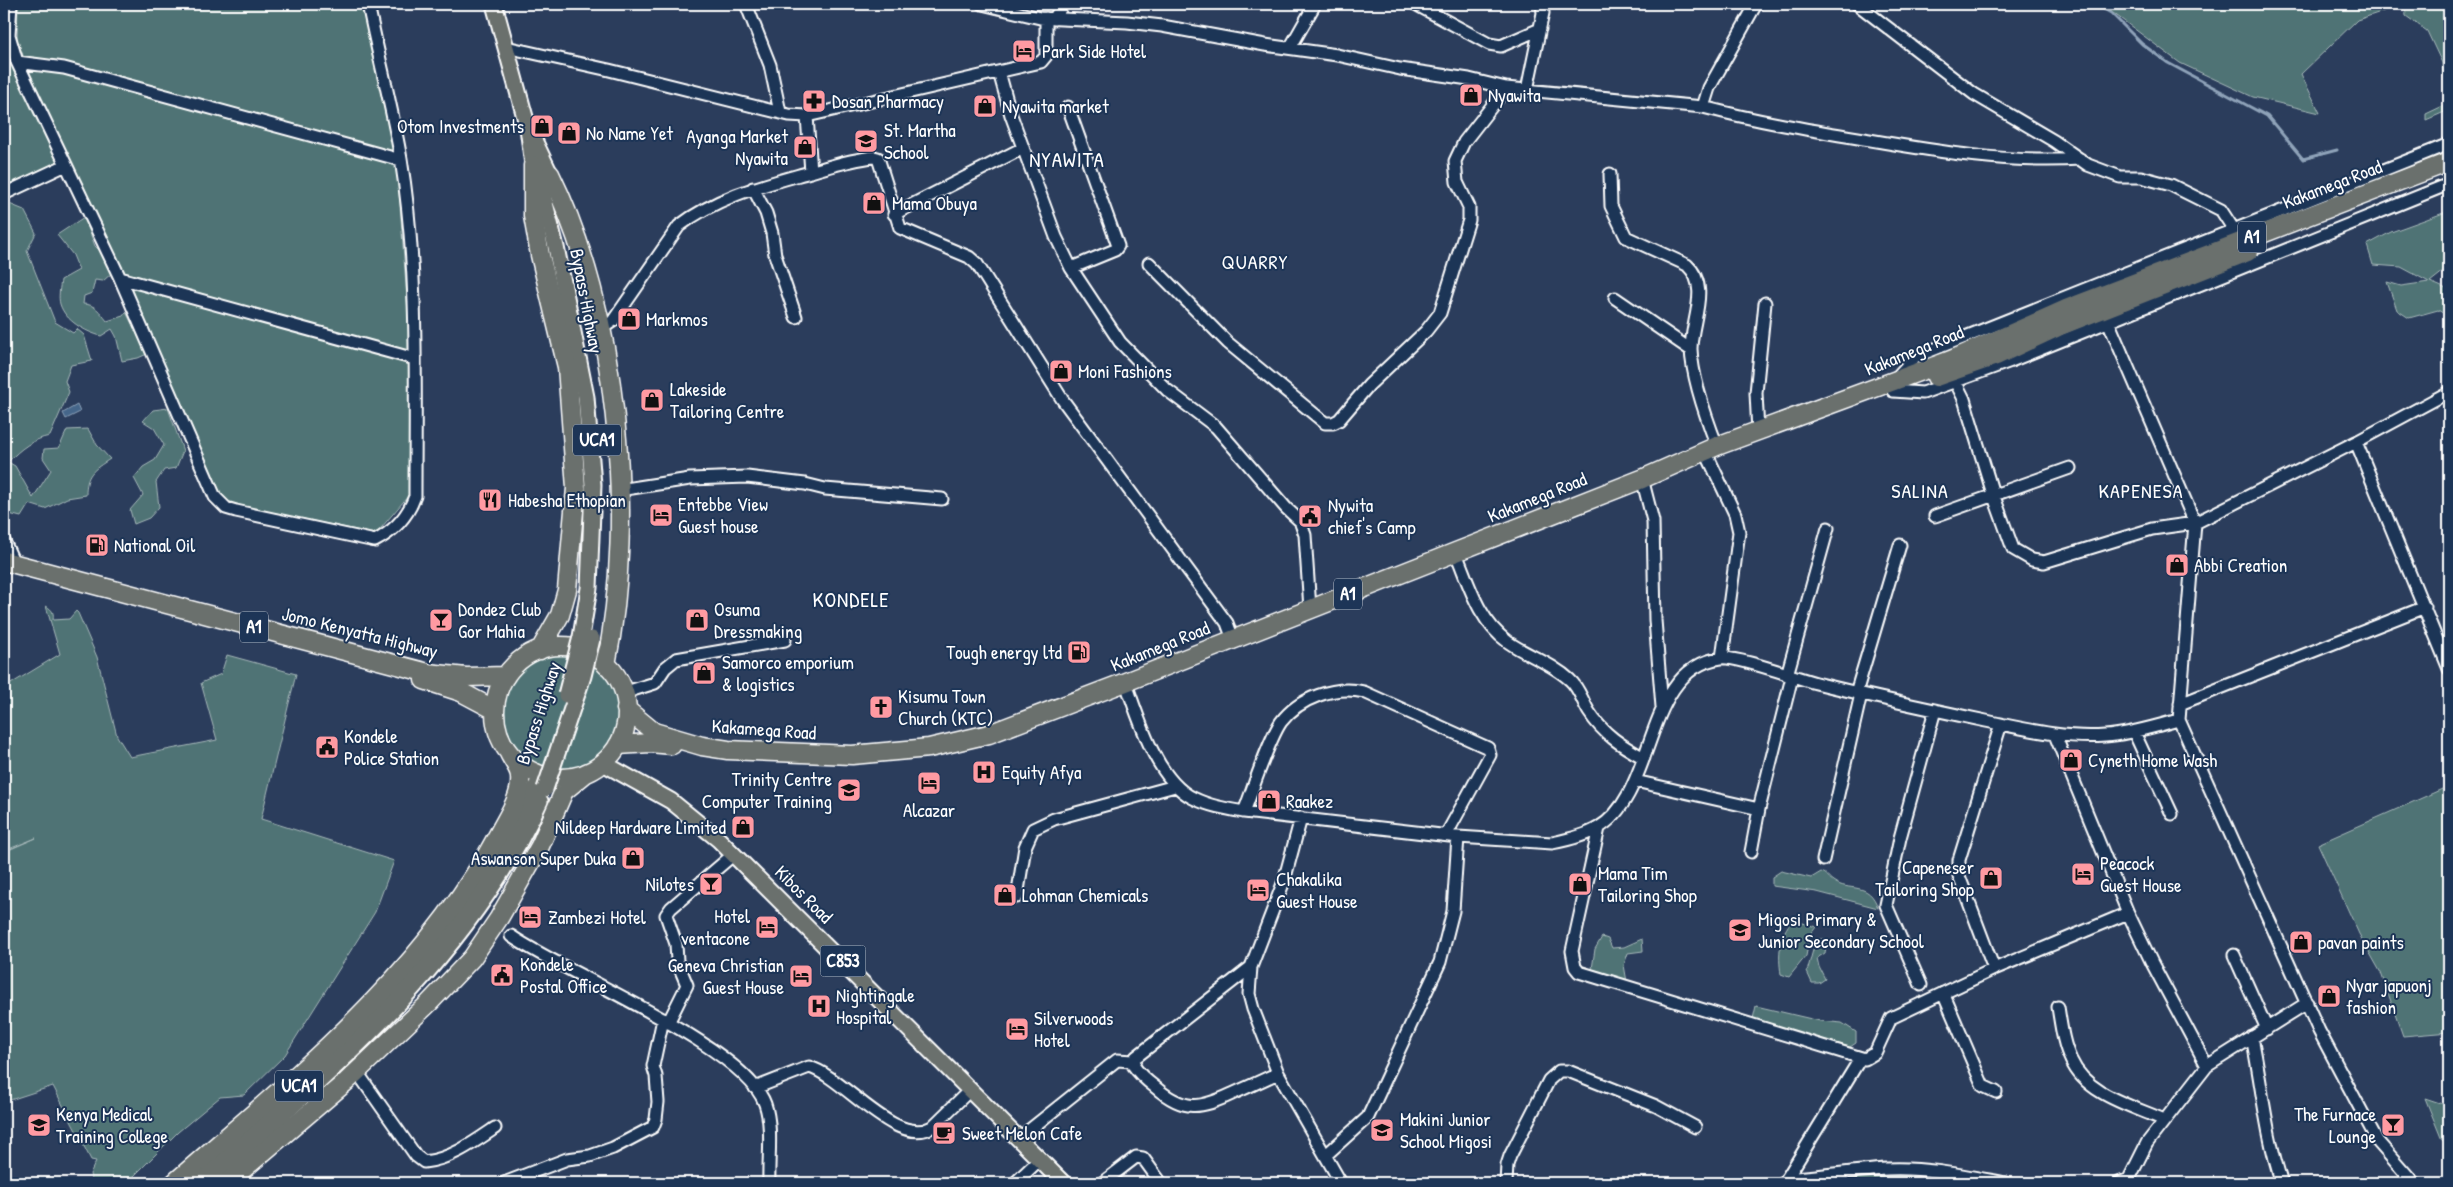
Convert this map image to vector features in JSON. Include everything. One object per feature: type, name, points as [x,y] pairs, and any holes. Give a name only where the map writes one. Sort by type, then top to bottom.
[{"type":"highway","name":"Kakamega Road","points":[[2056,320],[2449,162]]},
{"type":"highway","points":[[533,165],[533,216],[540,255],[567,367],[576,488],[567,590],[560,614],[540,650]]},
{"type":"highway","name":"Kakamega Road","points":[[625,701],[654,732],[702,746],[728,750],[852,756],[929,748],[988,734],[1124,683],[1642,479],[1892,387],[1952,360],[2449,172]]},
{"type":"highway","points":[[550,174],[567,208],[581,246],[601,329],[615,428],[619,490],[617,580],[606,666]]},
{"type":"highway","name":"Kakamega Road","points":[[618,745],[650,743],[730,755],[853,762],[932,753],[990,738],[1128,689],[1644,486],[1758,432],[1892,387]]},
{"type":"highway","name":"Jomo Kenyatta Highway","points":[[7,566],[428,673],[466,677],[506,676]]},
{"type":"highway","name":"Jomo Kenyatta Highway","points":[[7,566],[183,617],[425,680],[461,692],[495,710]]},
{"type":"highway","name":"A1","points":[[568,647],[595,656],[616,678],[625,701],[625,727],[618,745],[603,763],[586,773],[558,778],[544,776],[525,767],[509,753],[501,740],[495,710],[500,687],[515,665],[540,650],[568,647]]},
{"type":"highway","points":[[174,1183],[309,1064],[390,984],[428,941],[464,892],[513,805],[519,791],[520,776],[509,753]]},
{"type":"highway","points":[[228,1183],[357,1072],[429,1003],[472,958],[499,918],[540,846],[564,791],[586,773]]},
{"type":"main road","name":"Bypass Highway","points":[[494,4],[528,128],[533,165],[560,245]]},
{"type":"main road","name":"Bypass Highway","points":[[207,1183],[349,1055],[408,988],[474,892],[532,795],[558,722],[582,637],[589,588],[593,485],[586,397],[550,174],[528,128]]},
{"type":"main road","name":"Kibos Road","points":[[603,763],[687,812],[734,854],[1063,1183]]},
{"type":"main road","name":"Bypass Highway","points":[[190,1183],[408,988]]},
{"type":"street","points":[[11,4],[10,35],[17,62],[120,278],[215,498],[226,508],[236,511],[375,541],[386,536],[410,511],[414,496],[416,359],[411,255],[401,160],[368,4]]},
{"type":"street","points":[[746,4],[770,65],[780,112]]},
{"type":"street","points":[[985,4],[1050,19],[1153,25],[1337,55],[1400,69],[1469,79],[1506,88],[1703,107],[1734,115],[1907,146],[1990,156],[2055,161],[2080,159]]},
{"type":"street","points":[[506,47],[789,115],[806,116],[1041,62],[1046,58],[1050,19],[1063,4]]},
{"type":"street","points":[[1290,48],[1315,4]]},
{"type":"street","points":[[1415,4],[1489,44],[1501,46],[1540,30]]},
{"type":"street","points":[[1527,90],[1540,30],[1542,4]]},
{"type":"street","points":[[1703,107],[1709,88],[1756,4]]},
{"type":"street","points":[[1857,4],[1974,94],[2054,141],[2088,165],[2120,176],[2141,177],[2171,184],[2221,210],[2234,230]]},
{"type":"street","points":[[17,62],[64,68],[401,160]]},
{"type":"street","points":[[998,72],[1023,148],[1056,237],[1071,268],[1120,342],[1171,393],[1216,427],[1286,508],[1300,521],[1305,535],[1310,609]]},
{"type":"street","points":[[1149,263],[1228,343],[1325,423],[1333,423],[1339,420],[1369,385],[1426,331],[1440,314],[1470,220],[1468,207],[1457,182],[1455,161],[1464,142],[1506,88]]},
{"type":"street","points":[[1068,107],[1118,246],[1115,250],[1071,268]]},
{"type":"street","points":[[806,116],[811,172]]},
{"type":"street","points":[[2449,144],[1915,357],[1892,387],[1924,392],[1956,381],[2449,184]]},
{"type":"street","points":[[894,214],[1023,148]]},
{"type":"street","points":[[601,329],[613,321],[679,226],[729,196],[865,158],[878,158],[894,214],[900,228],[969,257],[977,264],[1062,399],[1227,623],[1233,639]]},
{"type":"street","points":[[4,194],[66,165]]},
{"type":"street","points":[[1610,174],[1611,206],[1626,237],[1687,264],[1695,272],[1698,295],[1691,350],[1713,453],[1735,514],[1739,532],[1722,658]]},
{"type":"street","points":[[753,188],[768,220],[775,255],[796,317]]},
{"type":"street","points":[[120,278],[416,359]]},
{"type":"street","points":[[1615,298],[1691,350]]},
{"type":"street","points":[[1758,432],[1755,399],[1765,303]]},
{"type":"street","points":[[2108,321],[2195,523],[2179,720],[2320,1031],[2378,1142],[2414,1183]]},
{"type":"street","points":[[1956,381],[1964,399],[1993,494],[2013,549],[2032,560],[2044,562],[2152,529],[2195,523],[2356,442],[2449,392]]},
{"type":"street","points":[[2356,442],[2425,607],[2444,643],[2449,669]]},
{"type":"street","points":[[1935,516],[2070,468]]},
{"type":"street","points":[[619,490],[690,479],[747,477],[805,484],[825,489],[942,499]]},
{"type":"street","points":[[1644,486],[1653,521],[1655,620],[1662,712]]},
{"type":"street","points":[[1751,852],[1789,676],[1828,528]]},
{"type":"street","points":[[4,541],[7,566]]},
{"type":"street","points":[[1823,860],[1859,693],[1900,545]]},
{"type":"street","points":[[1458,558],[1483,617],[1507,641],[1570,680],[1580,693],[1588,711],[1601,730],[1618,743],[1644,758]]},
{"type":"street","points":[[2180,704],[2425,607]]},
{"type":"street","points":[[625,701],[655,683],[665,668],[676,659],[785,640]]},
{"type":"street","points":[[1128,689],[1158,763],[1175,786],[1191,798],[1210,805],[1244,812],[1452,836],[1552,843],[1599,828],[1619,808],[1635,781],[1670,691],[1681,677],[1695,668],[1722,658],[1859,693],[2055,735],[2104,736],[2134,732],[2179,720]]},
{"type":"street","points":[[1244,812],[1282,721],[1298,707],[1316,697],[1348,689],[1364,692],[1488,748],[1490,755],[1452,836],[1453,911],[1440,962],[1368,1117],[1326,1155]]},
{"type":"street","points":[[1921,985],[1886,905],[1900,838],[1936,710]]},
{"type":"street","points":[[1994,968],[1959,876],[1959,860],[2001,724]]},
{"type":"street","points":[[2134,732],[2172,814]]},
{"type":"street","points":[[2055,735],[2128,913],[2152,963],[2207,1066]]},
{"type":"street","points":[[1635,781],[1759,809]]},
{"type":"street","points":[[1017,897],[1025,847],[1033,829],[1054,819],[1175,786]]},
{"type":"street","points":[[1301,818],[1284,881],[1251,967],[1249,981],[1250,1001],[1278,1073],[1326,1155],[1340,1183]]},
{"type":"street","points":[[1599,828],[1572,951],[1575,967],[1579,972],[1860,1059],[1873,1056],[1891,1018],[1994,968],[2128,913]]},
{"type":"street","points":[[504,1183],[567,1159],[590,1156],[613,1148],[653,1127],[656,1120],[658,1102],[656,1076],[653,1066],[666,1021],[687,985],[677,961],[676,944],[666,915],[671,908],[734,854]]},
{"type":"street","points":[[510,936],[666,1021],[725,1060],[755,1088],[765,1104],[768,1118],[769,1183]]},
{"type":"street","points":[[2234,955],[2267,1029]]},
{"type":"street","points":[[1018,1139],[1117,1060],[1133,1061],[1251,967]]},
{"type":"street","points":[[1943,993],[1983,1086],[1996,1092]]},
{"type":"street","points":[[2128,1182],[2147,1143],[2207,1066],[2307,1003]]},
{"type":"street","points":[[2058,1007],[2064,1042],[2071,1062],[2086,1081],[2102,1092],[2164,1120]]},
{"type":"street","points":[[2252,1037],[2264,1093],[2273,1156],[2282,1183]]},
{"type":"street","points":[[1786,1181],[1860,1059]]},
{"type":"street","points":[[1133,1061],[1140,1074],[1164,1095],[1189,1106],[1211,1104],[1278,1073]]},
{"type":"street","points":[[755,1088],[806,1067],[814,1068],[896,1126],[926,1130],[932,1127],[971,1089]]},
{"type":"street","points":[[1506,1183],[1507,1165],[1510,1156],[1549,1080],[1559,1071],[1568,1070],[1656,1106],[1695,1127]]},
{"type":"street","points":[[357,1072],[416,1156],[424,1162],[446,1156],[467,1146],[495,1128]]},
{"type":"street","points":[[1102,1183],[1136,1157],[1144,1158],[1161,1183]]},
{"type":"street","points":[[1015,1183],[1039,1160]]},
{"type":"street","points":[[1786,1181],[1887,1169],[1935,1171],[2006,1183]]},
{"type":"street","points":[[1934,1183],[1935,1171]]},
{"type":"green space","points":[[18,4],[365,4],[397,165],[412,366],[409,495],[376,534],[227,503],[217,492],[30,73],[17,40]]},
{"type":"green space","points":[[2101,4],[2405,4],[2357,20],[2301,74],[2320,113],[2253,97],[2180,63]]},
{"type":"green space","points":[[2405,4],[2440,4],[2449,17],[2449,81],[2443,74],[2442,63],[2427,31],[2406,16]]},
{"type":"green space","points":[[4,38],[58,163],[4,186]]},
{"type":"green space","points":[[2449,97],[2449,110],[2426,120],[2426,114],[2445,105]]},
{"type":"green space","points":[[7,203],[24,210],[36,233],[27,251],[55,322],[73,333],[77,329],[84,335],[92,361],[71,365],[65,381],[69,392],[50,436],[38,439],[27,445],[8,462],[15,466],[33,498],[51,470],[43,458],[44,449],[59,448],[67,430],[88,429],[97,445],[110,459],[99,466],[89,477],[86,495],[67,498],[45,509],[29,504],[21,517],[5,513],[4,510],[4,204]]},
{"type":"green space","points":[[2449,211],[2449,267],[2430,282],[2449,290],[2449,317],[2438,310],[2409,318],[2397,310],[2387,282],[2401,286],[2429,282],[2401,267],[2373,265],[2367,245],[2391,232]]},
{"type":"green space","points":[[84,217],[95,246],[102,253],[112,273],[103,281],[95,280],[92,293],[84,296],[83,304],[94,307],[107,321],[123,316],[126,312],[147,354],[138,358],[122,361],[116,336],[112,329],[101,336],[89,332],[71,321],[60,304],[61,280],[79,270],[73,255],[57,235]]},
{"type":"green space","points":[[168,408],[183,451],[176,468],[164,470],[156,482],[159,507],[149,518],[134,524],[130,510],[143,495],[134,478],[143,467],[155,460],[164,445],[154,428],[143,421],[153,410]]},
{"type":"green space","points":[[46,606],[52,612],[53,620],[69,619],[76,611],[78,613],[97,657],[117,736],[130,757],[217,740],[201,683],[221,674],[227,655],[296,674],[261,819],[394,861],[375,912],[285,1055],[244,1095],[220,1097],[178,1132],[133,1177],[130,1183],[92,1183],[90,1174],[96,1161],[91,1160],[53,1086],[4,1102],[4,852],[36,838],[4,851],[4,688],[60,654]]},
{"type":"green space","points":[[560,651],[584,655],[603,669],[617,688],[621,712],[617,736],[603,755],[584,769],[560,773],[536,769],[517,755],[503,736],[499,712],[503,688],[517,669],[536,655]]},
{"type":"green space","points":[[2449,786],[2449,1032],[2403,1036],[2381,973],[2359,934],[2318,844]]},
{"type":"green space","points":[[1781,871],[1811,878],[1821,872],[1839,884],[1864,890],[1874,899],[1878,908],[1817,892],[1772,886],[1772,877]]},
{"type":"green space","points":[[1793,920],[1816,927],[1810,935],[1806,956],[1789,977],[1781,974],[1780,952],[1782,938]]},
{"type":"green space","points":[[1602,937],[1608,939],[1612,948],[1624,947],[1642,939],[1643,951],[1628,953],[1624,965],[1627,982],[1609,977],[1592,969],[1595,949]]},
{"type":"green space","points":[[1816,939],[1827,939],[1825,953],[1817,958],[1825,979],[1819,983],[1812,983],[1807,972]]},
{"type":"green space","points":[[1756,1006],[1820,1021],[1842,1023],[1856,1032],[1856,1043],[1850,1047],[1752,1023]]},
{"type":"green space","points":[[2425,1098],[2449,1106],[2449,1144],[2442,1140]]},
{"type":"green space","points":[[1910,1169],[1910,1183],[1849,1183],[1850,1173]]},
{"type":"water","points":[[77,405],[80,412],[66,419],[63,413]]},
{"type":"waterway","points":[[2094,4],[2111,13],[2142,44],[2168,63],[2267,116],[2303,159],[2337,150]]},
{"type":"place","name":"Park Side Hotel","points":[[1024,51]]},
{"type":"place","name":"Nyawita","points":[[1471,95]]},
{"type":"place","name":"Dosan Pharmacy","points":[[814,101]]},
{"type":"place","name":"Nyawita market","points":[[985,106]]},
{"type":"place","name":"Otom Investments","points":[[542,126]]},
{"type":"place","name":"No Name Yet","points":[[569,133]]},
{"type":"place","name":"St. Martha School","points":[[866,141]]},
{"type":"place","name":"Ayanga Market Nyawita","points":[[805,147]]},
{"type":"place","name":"Mama Obuya","points":[[874,203]]},
{"type":"place","name":"Markmos","points":[[629,319]]},
{"type":"place","name":"Moni Fashions","points":[[1061,371]]},
{"type":"place","name":"Lakeside Tailoring Centre","points":[[652,400]]},
{"type":"place","name":"Habesha Ethopian","points":[[490,500]]},
{"type":"place","name":"Entebbe View Guest house","points":[[661,515]]},
{"type":"place","name":"Nywita chief's Camp","points":[[1310,516]]},
{"type":"place","name":"National Oil","points":[[97,545]]},
{"type":"place","name":"Abbi Creation","points":[[2177,565]]},
{"type":"place","name":"Dondez Club Gor Mahia","points":[[441,620]]},
{"type":"place","name":"Osuma Dressmaking","points":[[697,620]]},
{"type":"place","name":"Tough energy ltd","points":[[1079,652]]},
{"type":"place","name":"Samorco emporium & logistics","points":[[704,673]]},
{"type":"place","name":"Kisumu Town Church (KTC)","points":[[881,707]]},
{"type":"place","name":"Kondele Police Station","points":[[327,747]]},
{"type":"place","name":"Cyneth Home Wash","points":[[2071,760]]},
{"type":"place","name":"Equity Afya","points":[[984,772]]},
{"type":"place","name":"Alcazar","points":[[929,783]]},
{"type":"place","name":"Trinity Centre Computer Training","points":[[849,790]]},
{"type":"place","name":"Raakez","points":[[1269,801]]},
{"type":"place","name":"Nildeep Hardware Limited","points":[[743,827]]},
{"type":"place","name":"Aswanson Super Duka","points":[[633,858]]},
{"type":"place","name":"Peacock Guest House","points":[[2083,874]]},
{"type":"place","name":"Capeneser Tailoring Shop","points":[[1991,878]]},
{"type":"place","name":"Nilotes","points":[[711,884]]},
{"type":"place","name":"Mama Tim Tailoring Shop","points":[[1580,884]]},
{"type":"place","name":"Chakalika Guest House","points":[[1258,890]]},
{"type":"place","name":"Lohman Chemicals","points":[[1005,895]]},
{"type":"place","name":"Zambezi Hotel","points":[[530,917]]},
{"type":"place","name":"Hotel ventacone","points":[[767,927]]},
{"type":"place","name":"Migosi Primary & Junior Secondary School","points":[[1740,930]]},
{"type":"place","name":"pavan paints","points":[[2301,942]]},
{"type":"place","name":"Kondele Postal Office","points":[[502,975]]},
{"type":"place","name":"Geneva Christian Guest House","points":[[801,976]]},
{"type":"place","name":"Nyar japuonj fashion","points":[[2329,996]]},
{"type":"place","name":"Nightingale Hospital","points":[[819,1006]]},
{"type":"place","name":"Silverwoods Hotel","points":[[1017,1029]]},
{"type":"place","name":"Kenya Medical Training College","points":[[39,1125]]},
{"type":"place","name":"The Furnace Lounge","points":[[2393,1125]]},
{"type":"place","name":"Makini Junior School Migosi","points":[[1382,1130]]},
{"type":"place","name":"Sweet Melon Cafe","points":[[944,1133]]},
{"type":"district","name":"NYAWITA","points":[[1067,160]]},
{"type":"district","name":"QUARRY","points":[[1255,262]]},
{"type":"district","name":"SALINA","points":[[1920,491]]},
{"type":"district","name":"KAPENESA","points":[[2141,491]]},
{"type":"district","name":"KONDELE","points":[[851,600]]}]
